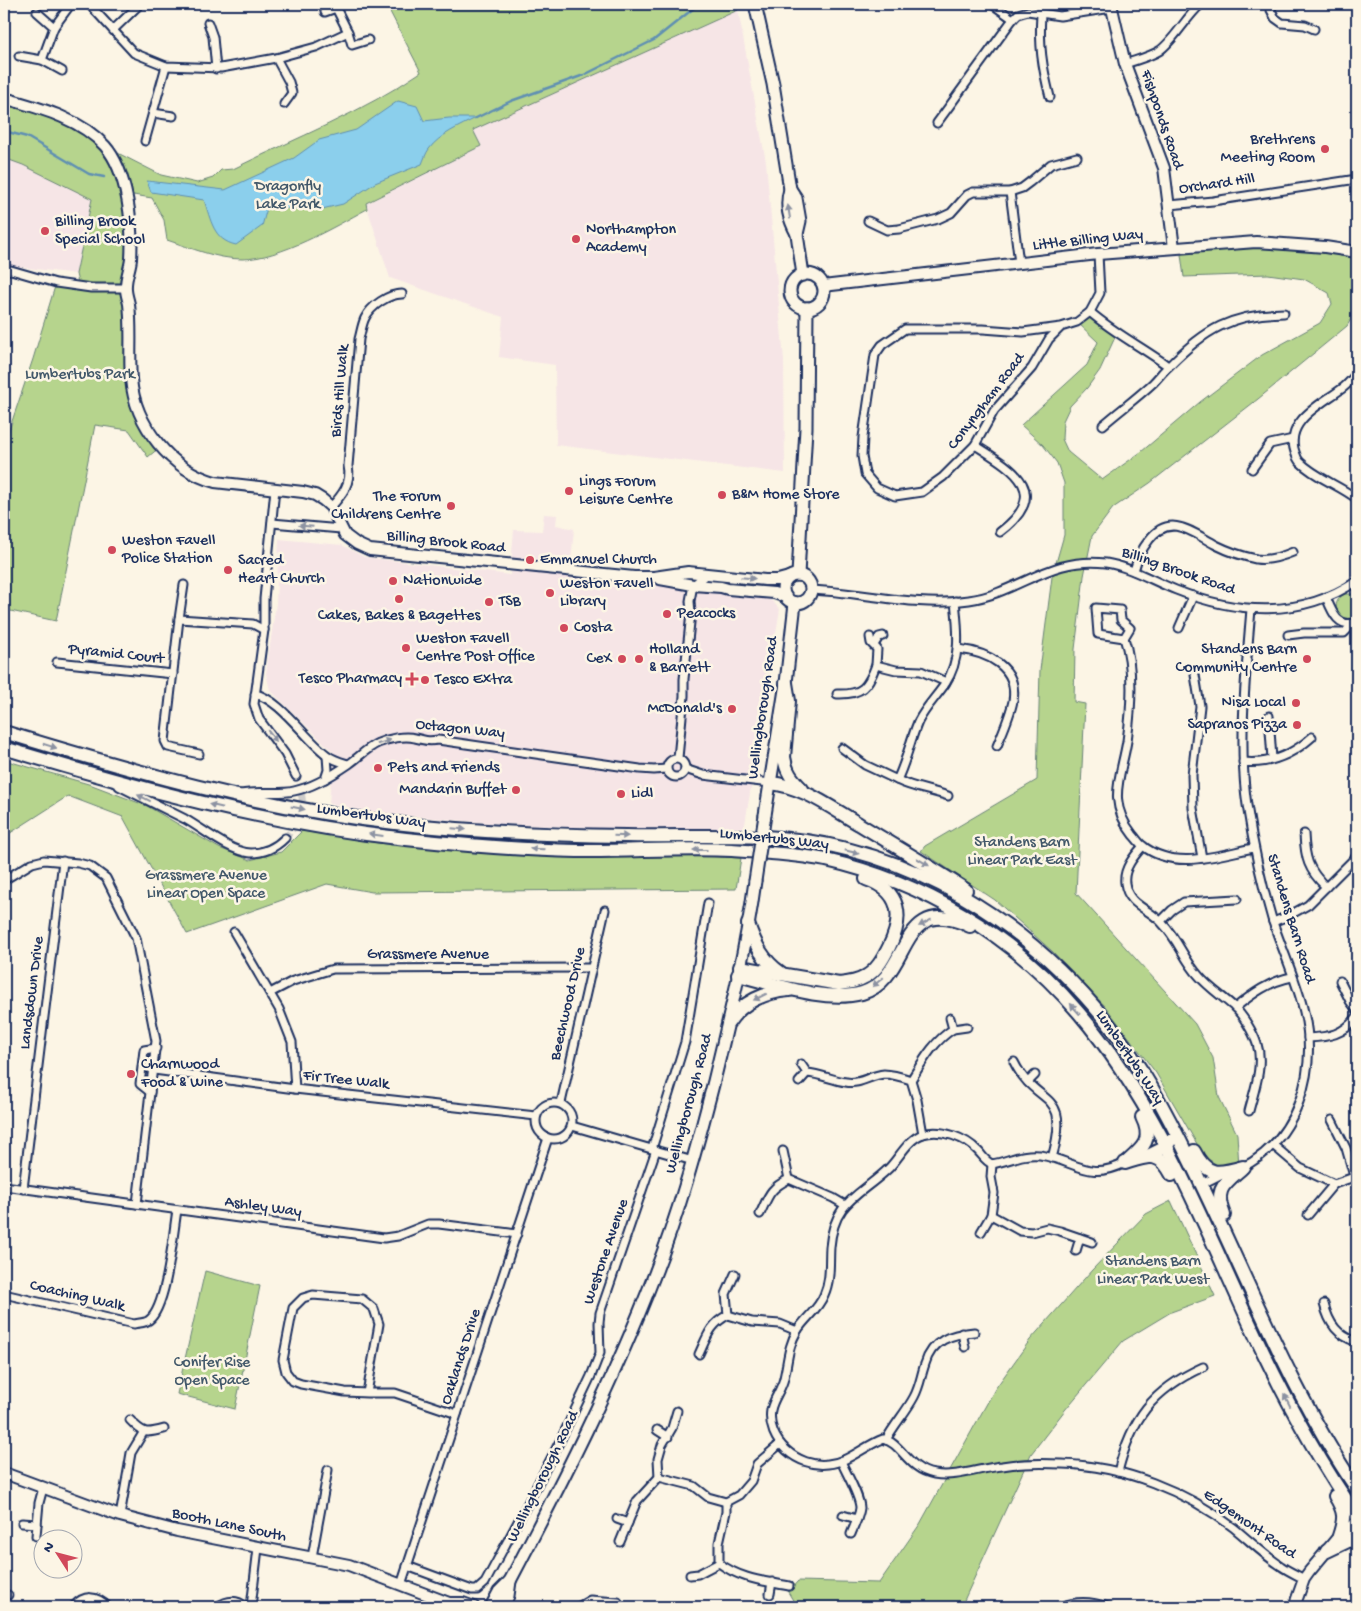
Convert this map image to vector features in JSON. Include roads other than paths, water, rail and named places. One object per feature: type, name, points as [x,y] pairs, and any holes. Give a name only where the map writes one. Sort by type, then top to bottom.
[{"type":"highway","points":[[786,683],[789,702],[785,766],[791,778],[805,793]]},
{"type":"highway","name":"Lumbertubs Way","points":[[4,732],[171,781],[311,811],[386,822],[510,833],[782,838],[810,843],[867,856],[930,879],[988,911],[1045,955],[1077,986],[1110,1026],[1143,1075],[1175,1130],[1202,1184],[1311,1412],[1357,1489]]},
{"type":"highway","name":"Lumbertubs Way","points":[[4,748],[170,796],[261,817],[400,838],[524,849],[578,851],[729,850],[801,856],[849,866],[893,880],[948,905],[1006,943],[1056,987],[1102,1043],[1134,1091],[1166,1147],[1303,1430],[1330,1477],[1357,1516]]},
{"type":"highway","points":[[770,783],[784,784],[805,793],[952,881],[979,899],[1015,930]]},
{"type":"highway","points":[[739,971],[783,974],[839,984],[853,982],[865,977],[875,969],[884,957],[894,935],[899,916],[897,904],[891,894],[873,881],[801,856]]},
{"type":"highway","points":[[739,971],[798,990],[830,996],[845,996],[864,992],[880,982],[889,971],[914,930],[927,920],[939,917],[952,918],[970,926],[988,938],[1006,943]]},
{"type":"highway","points":[[748,924],[755,943],[763,956],[783,974]]},
{"type":"highway","points":[[729,1022],[740,1009],[766,994],[798,990]]},
{"type":"highway","points":[[1110,1026],[1119,1050],[1168,1132],[1170,1140],[1166,1147],[1146,1157]]},
{"type":"highway","points":[[1143,1075],[1166,1101],[1202,1165],[1214,1172],[1222,1173],[1242,1168]]},
{"type":"highway","points":[[1125,1163],[1142,1148],[1147,1137],[1146,1124],[1134,1091]]},
{"type":"highway","points":[[1125,1163],[1152,1156],[1162,1160],[1170,1169],[1188,1205],[1207,1230]]},
{"type":"highway","points":[[1242,1168],[1222,1186],[1219,1193],[1219,1201],[1239,1247],[1243,1273]]},
{"type":"highway","points":[[1202,1184],[1198,1186],[1196,1192],[1240,1285],[1243,1307]]},
{"type":"highway","points":[[1303,1430],[1303,1443],[1342,1507],[1344,1521],[1339,1536]]},
{"type":"highway","points":[[1341,1465],[1357,1482]]},
{"type":"highway","points":[[1327,1551],[1350,1540],[1357,1540]]},
{"type":"main road","points":[[755,4],[773,84],[790,189],[797,201],[800,221],[797,234],[803,275]]},
{"type":"main road","points":[[803,275],[815,276],[823,286],[823,296],[812,307],[806,308],[796,304],[790,293],[792,284],[798,277],[803,275]]},
{"type":"main road","points":[[794,576],[808,580],[811,590],[808,598],[800,603],[789,601],[785,597],[783,586],[794,576],[806,428],[806,308]]},
{"type":"main road","name":"Wellingborough Road","points":[[491,1607],[499,1592],[510,1581],[597,1407],[626,1345],[655,1275],[679,1207],[729,1022],[739,971],[786,683],[795,603]]},
{"type":"main road","name":"Wellingborough Road","points":[[503,1607],[508,1596],[510,1581]]},
{"type":"street","points":[[42,60],[54,27],[71,4]]},
{"type":"street","points":[[89,4],[134,53],[166,66],[216,69],[276,58],[316,47],[348,32]]},
{"type":"street","points":[[113,30],[140,4]]},
{"type":"street","points":[[992,4],[1013,19]]},
{"type":"street","points":[[1125,64],[1158,52],[1201,4]]},
{"type":"street","points":[[1268,4],[1275,18],[1282,23],[1304,25],[1314,29]]},
{"type":"street","points":[[937,123],[1018,14],[1028,11],[1060,16],[1111,6]]},
{"type":"street","name":"Fishponds Road","points":[[1111,6],[1125,64],[1159,152],[1166,177],[1174,248]]},
{"type":"street","points":[[325,12],[336,8],[352,45],[368,40]]},
{"type":"street","points":[[37,12],[54,27]]},
{"type":"street","points":[[1041,14],[1042,66],[1050,97]]},
{"type":"street","points":[[208,23],[213,37],[216,69]]},
{"type":"street","points":[[19,56],[42,60],[62,71]]},
{"type":"street","points":[[276,58],[289,82],[292,93],[284,104]]},
{"type":"street","points":[[144,141],[166,66]]},
{"type":"street","points":[[4,98],[53,113],[83,128],[106,147],[122,174],[129,213],[130,259],[126,288],[129,303],[131,382],[141,417],[160,447],[186,470],[207,480],[303,492],[315,495],[331,507]]},
{"type":"street","points":[[153,113],[173,116]]},
{"type":"street","points":[[868,221],[888,230],[938,219],[951,213],[967,195],[974,192],[1010,192],[1022,188],[1051,164],[1077,157]]},
{"type":"street","name":"Orchard Hill","points":[[1169,205],[1357,179]]},
{"type":"street","points":[[1010,192],[1019,263]]},
{"type":"street","name":"Little Billing Way","points":[[823,286],[1098,254],[1256,242],[1325,247],[1357,252]]},
{"type":"street","points":[[1098,254],[1100,293],[1090,312],[1105,326],[1149,352],[1168,366]]},
{"type":"street","points":[[4,270],[11,270],[56,284],[80,287],[126,288]]},
{"type":"street","name":"Birds Hill Walk","points":[[331,507],[347,486],[349,476],[348,466],[359,339],[365,318],[377,304],[396,294],[402,294]]},
{"type":"street","name":"Conyngham Road","points":[[1061,327],[1049,339],[1032,368],[994,411],[974,445],[943,477],[922,492],[895,496],[877,488],[866,474],[862,456],[862,438],[875,355],[882,345],[905,329],[983,329],[1024,332],[1061,327],[1077,322],[1090,312]]},
{"type":"street","points":[[1103,425],[1153,382],[1196,341],[1217,326],[1262,313],[1284,312]]},
{"type":"street","points":[[1357,373],[1346,386],[1321,403],[1301,421],[1296,428],[1293,439],[1293,446],[1298,460],[1321,478],[1347,491],[1357,499]]},
{"type":"street","points":[[1252,468],[1270,444],[1293,439]]},
{"type":"street","points":[[974,445],[1015,472],[1024,484],[1025,497],[1023,507],[1016,518],[1000,532]]},
{"type":"street","points":[[275,489],[264,599],[264,630],[254,704],[259,720],[285,754],[296,776]]},
{"type":"street","name":"Billing Brook Road","points":[[331,507],[341,529],[349,539],[370,550],[624,576],[654,577],[693,585],[721,586],[728,590],[774,593],[785,597]]},
{"type":"street","points":[[272,523],[341,529]]},
{"type":"street","points":[[1134,571],[1139,554],[1152,536],[1165,527],[1172,526],[1184,527],[1218,546],[1258,559],[1276,558],[1293,552]]},
{"type":"street","name":"Billing Brook Road","points":[[811,590],[917,601],[970,600],[1064,565],[1106,563],[1134,571],[1193,596],[1221,605],[1251,609],[1290,607],[1326,597],[1356,583]]},
{"type":"street","name":"Billing Brook Road","points":[[654,577],[688,572],[775,580],[794,576]]},
{"type":"street","points":[[678,758],[691,613],[690,601],[693,585],[707,574]]},
{"type":"street","name":"Pyramid Court","points":[[184,585],[178,619],[165,741],[168,747],[199,754]]},
{"type":"street","points":[[1179,628],[1193,596]]},
{"type":"street","points":[[1326,597],[1337,620],[1343,623],[1355,623]]},
{"type":"street","points":[[897,780],[918,722],[946,682],[952,670],[958,648],[955,601]]},
{"type":"street","points":[[1124,638],[1098,634],[1096,608],[1120,610],[1121,620],[1130,628],[1124,638],[1131,672],[1127,741],[1118,779],[1117,802],[1125,825],[1143,846],[1170,859],[1202,858],[1253,848]]},
{"type":"street","name":"Standens Barn Road","points":[[1202,1184],[1222,1174],[1242,1168],[1258,1158],[1273,1145],[1288,1125],[1298,1106],[1305,1082],[1308,1060],[1305,1013],[1261,883],[1253,848],[1247,802],[1243,762],[1246,667],[1251,609]]},
{"type":"street","points":[[178,619],[254,624],[264,630]]},
{"type":"street","points":[[1288,635],[1344,633],[1355,623]]},
{"type":"street","points":[[874,645],[879,637],[884,636]]},
{"type":"street","points":[[837,694],[858,692],[871,679],[876,665],[877,649],[871,643],[870,637]]},
{"type":"street","points":[[958,648],[992,657],[999,663],[1011,680],[1013,700],[997,746]]},
{"type":"street","name":"Pyramid Court","points":[[57,662],[173,674]]},
{"type":"street","points":[[876,665],[896,670],[921,671],[946,682]]},
{"type":"street","points":[[1196,675],[1200,706],[1192,775],[1193,808],[1202,858]]},
{"type":"street","points":[[255,694],[262,695],[274,703],[327,756],[348,764]]},
{"type":"street","points":[[1269,716],[1272,759]]},
{"type":"street","points":[[1243,762],[1254,763],[1284,757],[1312,737]]},
{"type":"street","name":"Octagon Way","points":[[233,795],[249,792],[270,794],[294,791],[325,779],[378,743],[395,738],[415,738],[425,742],[438,740],[640,769],[666,769]]},
{"type":"street","points":[[842,748],[865,765],[914,788],[929,789],[948,796]]},
{"type":"street","points":[[325,779],[328,770],[327,756]]},
{"type":"street","points":[[678,758],[684,764],[685,770],[682,775],[675,777],[669,774],[666,769],[669,762],[678,758]]},
{"type":"street","points":[[685,770],[703,775],[770,783]]},
{"type":"street","points":[[98,776],[159,806],[238,850],[251,853],[264,851],[276,847],[286,838]]},
{"type":"street","points":[[1304,834],[1304,850],[1309,868],[1326,887]]},
{"type":"street","points":[[1143,846],[1133,857],[1127,870],[1125,881],[1127,892],[1137,906],[1161,921],[1172,934],[1199,976],[1235,1008],[1258,1045],[1260,1063],[1248,1111]]},
{"type":"street","points":[[1273,922],[1301,910],[1315,899],[1357,856]]},
{"type":"street","points":[[4,880],[24,867],[49,859],[90,866],[102,875],[132,928],[140,956],[156,1041],[137,1204]]},
{"type":"street","name":"Landsdown Drive","points":[[23,1189],[63,861]]},
{"type":"street","points":[[1161,921],[1184,902],[1237,898]]},
{"type":"street","name":"Westone Avenue","points":[[407,1566],[472,1590],[477,1590],[485,1583],[562,1437],[600,1353],[600,1314],[654,1150],[685,1042],[708,903]]},
{"type":"street","name":"Beechwood Drive","points":[[561,1103],[605,910]]},
{"type":"street","points":[[234,932],[280,1009],[292,1042],[295,1089]]},
{"type":"street","name":"Grassmere Avenue","points":[[270,993],[293,981],[333,969],[591,968]]},
{"type":"street","points":[[1235,1008],[1263,987],[1292,977]]},
{"type":"street","points":[[1340,981],[1357,1010]]},
{"type":"street","points":[[1308,1038],[1323,1038],[1337,1034],[1345,1030],[1357,1017]]},
{"type":"street","points":[[950,1018],[952,1029]]},
{"type":"street","points":[[923,1134],[917,1100],[911,1080],[927,1052],[942,1036],[952,1029],[967,1027]]},
{"type":"street","points":[[150,1092],[140,1084],[144,1050],[156,1048]]},
{"type":"street","points":[[1014,1062],[1028,1082],[1052,1103],[1057,1112],[1058,1136],[1052,1158]]},
{"type":"street","points":[[801,1064],[808,1073],[819,1074],[846,1082],[860,1082],[884,1074],[911,1080]]},
{"type":"street","name":"Fir Tree Walk","points":[[154,1070],[295,1089],[536,1116]]},
{"type":"street","points":[[799,1082],[808,1073]]},
{"type":"street","points":[[1028,1082],[1035,1075]]},
{"type":"street","points":[[550,1103],[561,1103],[569,1110],[572,1116],[572,1126],[564,1136],[548,1138],[539,1130],[536,1124],[536,1116],[544,1106],[550,1103]]},
{"type":"street","points":[[1308,1215],[1334,1184],[1356,1176],[1346,1148],[1332,1120]]},
{"type":"street","points":[[572,1126],[692,1161]]},
{"type":"street","points":[[974,1332],[947,1337],[935,1345],[927,1356],[922,1380],[914,1398],[894,1425],[886,1440],[877,1441],[842,1460],[829,1464],[807,1463],[786,1451],[780,1444],[774,1430],[771,1410],[784,1379],[788,1352],[797,1331],[815,1312],[825,1293],[833,1228],[845,1205],[859,1190],[889,1168],[915,1139],[923,1134],[939,1132],[953,1136],[973,1147],[986,1161],[992,1164],[1026,1154],[1052,1158],[1088,1170],[1103,1171],[1116,1168],[1125,1163]]},
{"type":"street","name":"Oaklands Drive","points":[[401,1585],[548,1138]]},
{"type":"street","points":[[1273,1145],[1300,1168],[1334,1184]]},
{"type":"street","points":[[784,1151],[789,1179]]},
{"type":"street","points":[[981,1232],[991,1215],[994,1193],[991,1177],[992,1164]]},
{"type":"street","points":[[789,1179],[845,1205]]},
{"type":"street","points":[[760,1214],[774,1187],[789,1179]]},
{"type":"street","name":"Ashley Way","points":[[4,1186],[384,1238],[398,1236],[428,1224],[517,1234]]},
{"type":"street","name":"Coaching Walk","points":[[4,1294],[134,1324],[149,1321],[160,1307],[177,1210]]},
{"type":"street","points":[[991,1215],[1020,1231],[1032,1232],[1047,1228],[1060,1230],[1092,1242]]},
{"type":"street","points":[[1076,1251],[1080,1238]]},
{"type":"street","points":[[728,1315],[726,1294],[735,1274]]},
{"type":"street","points":[[367,1393],[379,1324],[374,1309],[362,1299],[313,1295],[303,1298],[293,1308],[283,1360],[286,1372],[293,1380],[300,1384],[345,1392],[367,1393],[395,1393],[457,1414]]},
{"type":"street","points":[[1324,1304],[1332,1326],[1348,1339],[1357,1342]]},
{"type":"street","points":[[699,1354],[711,1328],[718,1320],[728,1315],[752,1322],[780,1324],[797,1331]]},
{"type":"street","points":[[962,1333],[965,1346]]},
{"type":"street","points":[[1118,1472],[1130,1434],[1145,1409],[1156,1396],[1171,1384],[1203,1368]]},
{"type":"street","points":[[620,1542],[638,1501],[659,1477],[658,1459],[662,1445],[672,1428],[677,1411]]},
{"type":"street","points":[[130,1420],[143,1433],[164,1429]]},
{"type":"street","points":[[657,1430],[668,1437]]},
{"type":"street","points":[[120,1516],[131,1453],[143,1433]]},
{"type":"street","name":"Edgemont Road","points":[[886,1440],[894,1444],[911,1463],[922,1470],[942,1475],[1002,1466],[1064,1464],[1118,1472],[1140,1478],[1187,1498],[1234,1528],[1282,1567],[1304,1579]]},
{"type":"street","points":[[659,1477],[694,1486],[708,1496],[726,1502],[739,1495],[751,1481],[757,1464],[780,1444]]},
{"type":"street","points":[[842,1460],[849,1481],[857,1494],[860,1508],[851,1534]]},
{"type":"street","points":[[312,1557],[328,1470]]},
{"type":"street","name":"Booth Lane South","points":[[4,1473],[120,1516],[176,1532],[349,1565],[451,1605],[463,1603],[474,1607]]},
{"type":"street","points":[[37,1528],[40,1495],[43,1488]]},
{"type":"street","points":[[726,1502],[726,1512],[719,1543],[720,1563],[740,1576],[789,1586]]},
{"type":"street","points":[[844,1515],[856,1519]]},
{"type":"street","points":[[617,1518],[628,1524]]},
{"type":"street","points":[[22,1522],[37,1524]]},
{"type":"street","points":[[1294,1607],[1304,1579],[1339,1536],[1357,1522]]},
{"type":"street","points":[[252,1607],[258,1548]]},
{"type":"street","points":[[690,1575],[698,1574],[720,1563]]},
{"type":"street","points":[[770,1594],[772,1582]]},
{"type":"street","points":[[73,1607],[78,1601],[88,1597],[100,1600],[108,1607]]},
{"type":"street","points":[[578,1607],[590,1600],[608,1605],[618,1602]]},
{"type":"street","points":[[217,1607],[230,1601],[241,1603],[246,1607]]},
{"type":"street","points":[[1058,1607],[1071,1603],[1093,1602],[1108,1607]]},
{"type":"water","points":[[398,101],[417,106],[424,121],[449,118],[476,118],[438,139],[428,151],[422,164],[375,183],[343,204],[322,209],[267,208],[262,226],[236,245],[222,239],[218,234],[211,222],[204,200],[151,192],[147,181],[225,190],[294,158],[319,140],[356,130]]},
{"type":"waterway","points":[[476,118],[511,101],[584,75],[654,40],[699,4]]},
{"type":"waterway","points":[[4,131],[27,137],[89,174],[104,177]]},
{"type":"tunnel","points":[[285,838],[297,823],[302,809],[301,794],[296,776]]},
{"type":"place","name":"Brethrens Meeting Room","points":[[1325,149]]},
{"type":"place","name":"Billing Brook Special School","points":[[45,231]]},
{"type":"place","name":"Northampton Academy","points":[[576,239]]},
{"type":"place","name":"Lings Forum Leisure Centre","points":[[569,491]]},
{"type":"place","name":"B&M Home Store","points":[[722,495]]},
{"type":"place","name":"The Forum Childrens Centre","points":[[451,506]]},
{"type":"place","name":"Weston Favell Police Station","points":[[112,550]]},
{"type":"place","name":"Emmanuel Church","points":[[530,560]]},
{"type":"place","name":"Sacred Heart Church","points":[[228,570]]},
{"type":"place","name":"Nationwide","points":[[393,581]]},
{"type":"place","name":"Weston Favell Library","points":[[550,593]]},
{"type":"place","name":"Cakes, Bakes & Bagettes","points":[[399,599]]},
{"type":"place","name":"TSB","points":[[489,602]]},
{"type":"place","name":"Peacocks","points":[[667,614]]},
{"type":"place","name":"Costa","points":[[564,628]]},
{"type":"place","name":"Weston Favell Centre Post Office","points":[[406,648]]},
{"type":"place","name":"CeX","points":[[622,659]]},
{"type":"place","name":"Holland & Barrett","points":[[639,659]]},
{"type":"place","name":"Standens Barn Community Centre","points":[[1307,659]]},
{"type":"place","name":"Tesco Pharmacy","points":[[412,679]]},
{"type":"place","name":"Tesco Extra","points":[[425,680]]},
{"type":"place","name":"Nisa Local","points":[[1296,703]]},
{"type":"place","name":"McDonald's","points":[[732,709]]},
{"type":"place","name":"Sapranos Pizza","points":[[1297,725]]},
{"type":"place","name":"Pets and Friends","points":[[378,768]]},
{"type":"place","name":"Mandarin Buffet","points":[[516,790]]},
{"type":"place","name":"Lidl","points":[[621,794]]},
{"type":"place","name":"Charnwood Food & Wine","points":[[131,1074]]},
{"type":"park label","name":"Dragonfly Lake Park","points":[[288,196]]},
{"type":"park label","name":"Lumbertubs Park","points":[[80,375]]},
{"type":"park label","name":"Standens Barn Linear Park East","points":[[1022,852]]},
{"type":"park label","name":"Grassmere Avenue Linear Open Space","points":[[206,885]]},
{"type":"park label","name":"Standens Barn Linear Park West","points":[[1153,1271]]},
{"type":"park label","name":"Conifer Rise Open Space","points":[[212,1372]]}]
